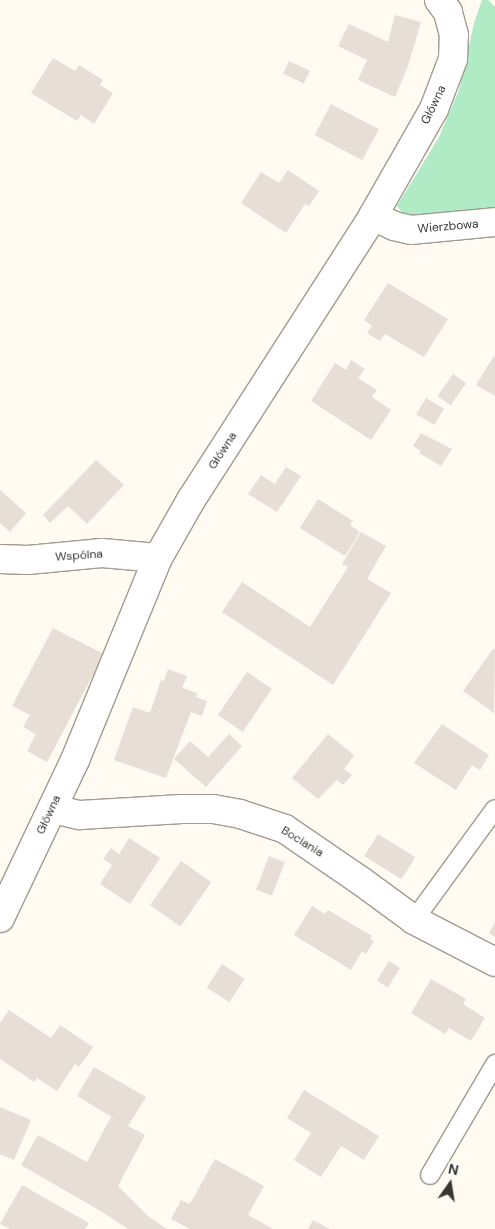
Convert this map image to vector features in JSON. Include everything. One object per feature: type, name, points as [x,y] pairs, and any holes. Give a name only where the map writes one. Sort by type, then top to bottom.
[{"type":"street","name":"Główna","points":[[0,918],[52,809],[111,674],[158,558],[191,500],[373,216],[406,159],[445,84],[453,59],[454,35],[449,4]]},
{"type":"street","name":"Wierzbowa","points":[[373,216],[394,226],[411,230],[484,223]]},
{"type":"street","points":[[484,223],[495,244]]},
{"type":"street","name":"Wspólna","points":[[0,559],[28,560],[102,553],[158,558]]},
{"type":"street","name":"Bociania","points":[[52,809],[80,814],[213,809],[240,814],[285,829],[362,880],[414,920],[495,962]]},
{"type":"lane","points":[[414,920],[495,809]]},
{"type":"lane","points":[[430,1174],[495,1064]]},
{"type":"green space","points":[[482,0],[488,0],[495,7],[495,210],[420,219],[403,214],[397,206],[439,137],[459,90],[474,23]]},
{"type":"building","points":[[395,15],[421,22],[408,66],[395,97],[358,80],[367,60],[338,46],[349,24],[388,42]]},
{"type":"building","points":[[53,58],[75,71],[79,65],[103,80],[100,85],[113,93],[94,124],[81,115],[77,121],[31,93]]},
{"type":"building","points":[[289,61],[310,71],[304,83],[283,74]]},
{"type":"building","points":[[331,104],[379,129],[362,160],[315,135]]},
{"type":"building","points":[[288,170],[319,191],[309,206],[305,204],[286,233],[241,203],[261,172],[279,183]]},
{"type":"building","points":[[388,283],[448,319],[424,357],[385,334],[380,341],[367,333],[372,326],[364,320]]},
{"type":"building","points":[[495,357],[495,396],[476,385]]},
{"type":"building","points":[[351,360],[365,369],[358,378],[377,390],[372,397],[391,410],[371,440],[311,401],[335,363],[346,370]]},
{"type":"building","points":[[453,374],[466,383],[451,405],[438,396]]},
{"type":"building","points":[[426,398],[444,409],[434,425],[416,414]]},
{"type":"building","points":[[421,433],[452,449],[441,466],[419,453],[421,451],[413,446]]},
{"type":"building","points":[[96,460],[124,485],[87,524],[68,506],[50,523],[43,515]]},
{"type":"building","points":[[286,467],[301,476],[277,512],[248,494],[261,475],[275,484]]},
{"type":"building","points":[[0,490],[26,513],[10,532],[0,523]]},
{"type":"building","points":[[318,499],[353,521],[350,525],[360,532],[345,556],[300,528]]},
{"type":"building","points":[[361,532],[386,546],[367,579],[391,593],[333,685],[222,612],[242,582],[310,627],[348,567],[342,564]]},
{"type":"building","points":[[53,628],[104,654],[47,762],[27,751],[36,734],[23,727],[30,715],[12,706]]},
{"type":"building","points":[[493,649],[495,650],[494,713],[463,691]]},
{"type":"building","points":[[168,669],[187,676],[182,688],[197,693],[196,697],[207,701],[202,716],[191,712],[166,778],[114,760],[133,707],[150,713],[161,680],[164,681]]},
{"type":"building","points":[[247,672],[272,689],[243,732],[218,715]]},
{"type":"building","points":[[442,724],[489,755],[480,770],[472,765],[456,790],[414,763]]},
{"type":"building","points":[[229,734],[242,746],[206,787],[174,759],[190,741],[208,757]]},
{"type":"building","points":[[328,734],[354,755],[344,769],[352,775],[343,785],[337,780],[318,799],[292,778]]},
{"type":"building","points":[[378,834],[415,857],[402,879],[364,856]]},
{"type":"building","points":[[129,838],[160,858],[130,904],[100,884],[112,865],[103,859],[111,848],[119,854]]},
{"type":"building","points":[[269,856],[285,862],[272,896],[256,890]]},
{"type":"building","points":[[181,861],[211,882],[180,926],[150,905]]},
{"type":"building","points":[[312,906],[325,914],[328,910],[372,936],[370,938],[374,941],[366,954],[362,951],[351,970],[294,935]]},
{"type":"building","points":[[495,922],[495,937],[489,933]]},
{"type":"building","points":[[389,961],[400,968],[388,987],[377,981]]},
{"type":"building","points":[[222,964],[245,979],[229,1002],[207,987]]},
{"type":"building","points":[[431,979],[466,999],[463,1004],[485,1018],[471,1041],[449,1028],[445,1034],[411,1013]]},
{"type":"building","points":[[9,1010],[51,1038],[60,1025],[93,1047],[79,1067],[75,1064],[57,1091],[37,1078],[34,1082],[0,1059],[0,1023]]},
{"type":"building","points":[[94,1067],[146,1097],[128,1126],[145,1135],[118,1186],[149,1217],[167,1229],[128,1229],[21,1165],[38,1135],[87,1162],[111,1117],[120,1122],[77,1096]]},
{"type":"building","points":[[304,1090],[379,1136],[364,1160],[341,1146],[321,1177],[294,1160],[311,1133],[287,1118]]},
{"type":"building","points":[[0,1107],[31,1120],[14,1160],[0,1154]]},
{"type":"building","points":[[215,1159],[264,1186],[248,1215],[273,1229],[190,1229],[171,1219],[181,1200],[190,1204]]},
{"type":"building","points":[[22,1185],[89,1223],[85,1229],[10,1229],[0,1224]]},
{"type":"building","points":[[313,1220],[330,1229],[308,1229]]}]
